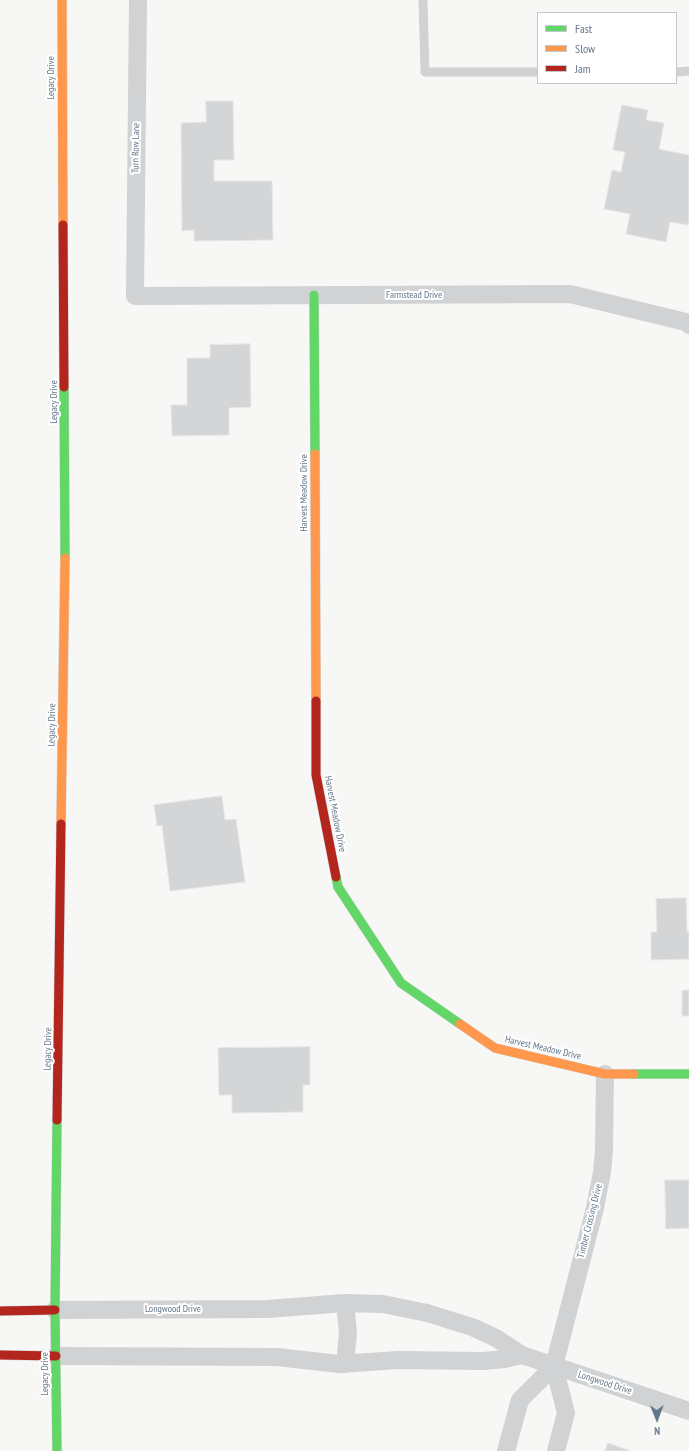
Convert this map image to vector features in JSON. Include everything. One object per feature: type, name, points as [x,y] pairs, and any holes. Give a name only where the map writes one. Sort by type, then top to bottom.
[{"type":"main road","name":"Legacy Drive","points":[[57,1451],[55,1310],[66,534],[62,0]]},
{"type":"main road","name":"Harvest Meadow Drive","points":[[314,295],[316,775],[338,887],[401,983],[495,1048],[605,1074],[689,1074]]},
{"type":"main road","name":"Longwood Drive","points":[[0,1311],[55,1310]]},
{"type":"main road","name":"Longwood Drive","points":[[0,1354],[56,1356]]},
{"type":"street","name":"Turn Row Lane","points":[[135,296],[138,0]]},
{"type":"street","name":"Farmstead Drive","points":[[135,296],[570,294],[686,322],[689,325]]},
{"type":"street","name":"Timber Crossing Drive","points":[[556,1451],[566,1413],[554,1366],[595,1208],[602,1172],[604,1150],[605,1074]]},
{"type":"street","name":"Longwood Drive","points":[[55,1310],[267,1309],[346,1302],[383,1304],[442,1317],[486,1333],[505,1343],[522,1356],[689,1411]]},
{"type":"street","points":[[345,1364],[348,1333],[346,1302]]},
{"type":"street","name":"Longwood Drive","points":[[56,1356],[277,1357],[345,1364],[398,1360],[488,1361],[522,1356]]},
{"type":"street","points":[[506,1451],[520,1400],[554,1366]]},
{"type":"lane","points":[[423,0],[425,72],[537,72]]},
{"type":"lane","points":[[677,72],[689,72]]},
{"type":"building","points":[[206,101],[233,101],[234,160],[214,160],[214,181],[272,181],[273,240],[194,241],[194,230],[182,231],[181,123],[206,122]]},
{"type":"building","points":[[622,105],[648,110],[646,120],[664,123],[659,149],[689,155],[688,225],[670,222],[666,242],[626,234],[630,214],[604,209],[612,170],[621,172],[625,152],[613,150]]},
{"type":"building","points":[[250,344],[251,407],[229,408],[229,435],[172,436],[171,405],[187,405],[187,358],[210,358],[210,345]]},
{"type":"building","points":[[222,796],[225,820],[236,819],[245,882],[170,891],[162,825],[157,826],[154,805]]},
{"type":"building","points":[[686,898],[687,932],[689,931],[689,959],[651,960],[651,932],[657,932],[656,899]]},
{"type":"building","points":[[689,990],[689,1016],[682,1016],[682,991]]},
{"type":"building","points":[[310,1047],[310,1085],[303,1085],[303,1112],[232,1113],[232,1095],[219,1095],[218,1048]]},
{"type":"building","points":[[665,1180],[689,1180],[689,1228],[666,1229]]},
{"type":"building","points":[[608,1443],[631,1451],[605,1451]]},
{"type":"traffic: fast","points":[[314,295],[315,454]]},
{"type":"traffic: fast","points":[[64,387],[65,558]]},
{"type":"traffic: fast","points":[[336,877],[338,887],[401,983],[460,1024]]},
{"type":"traffic: fast","points":[[634,1074],[689,1074]]},
{"type":"traffic: fast","points":[[57,1120],[55,1310],[57,1451]]},
{"type":"traffic: slow","points":[[62,0],[63,225]]},
{"type":"traffic: slow","points":[[315,454],[316,701]]},
{"type":"traffic: slow","points":[[61,824],[65,558]]},
{"type":"traffic: slow","points":[[460,1024],[495,1048],[605,1074],[634,1074]]},
{"type":"traffic: jam","points":[[63,225],[64,387]]},
{"type":"traffic: jam","points":[[316,701],[316,775],[336,877]]},
{"type":"traffic: jam","points":[[57,1120],[61,824]]},
{"type":"traffic: jam","points":[[0,1311],[55,1310]]},
{"type":"traffic: jam","points":[[0,1355],[56,1356]]}]
